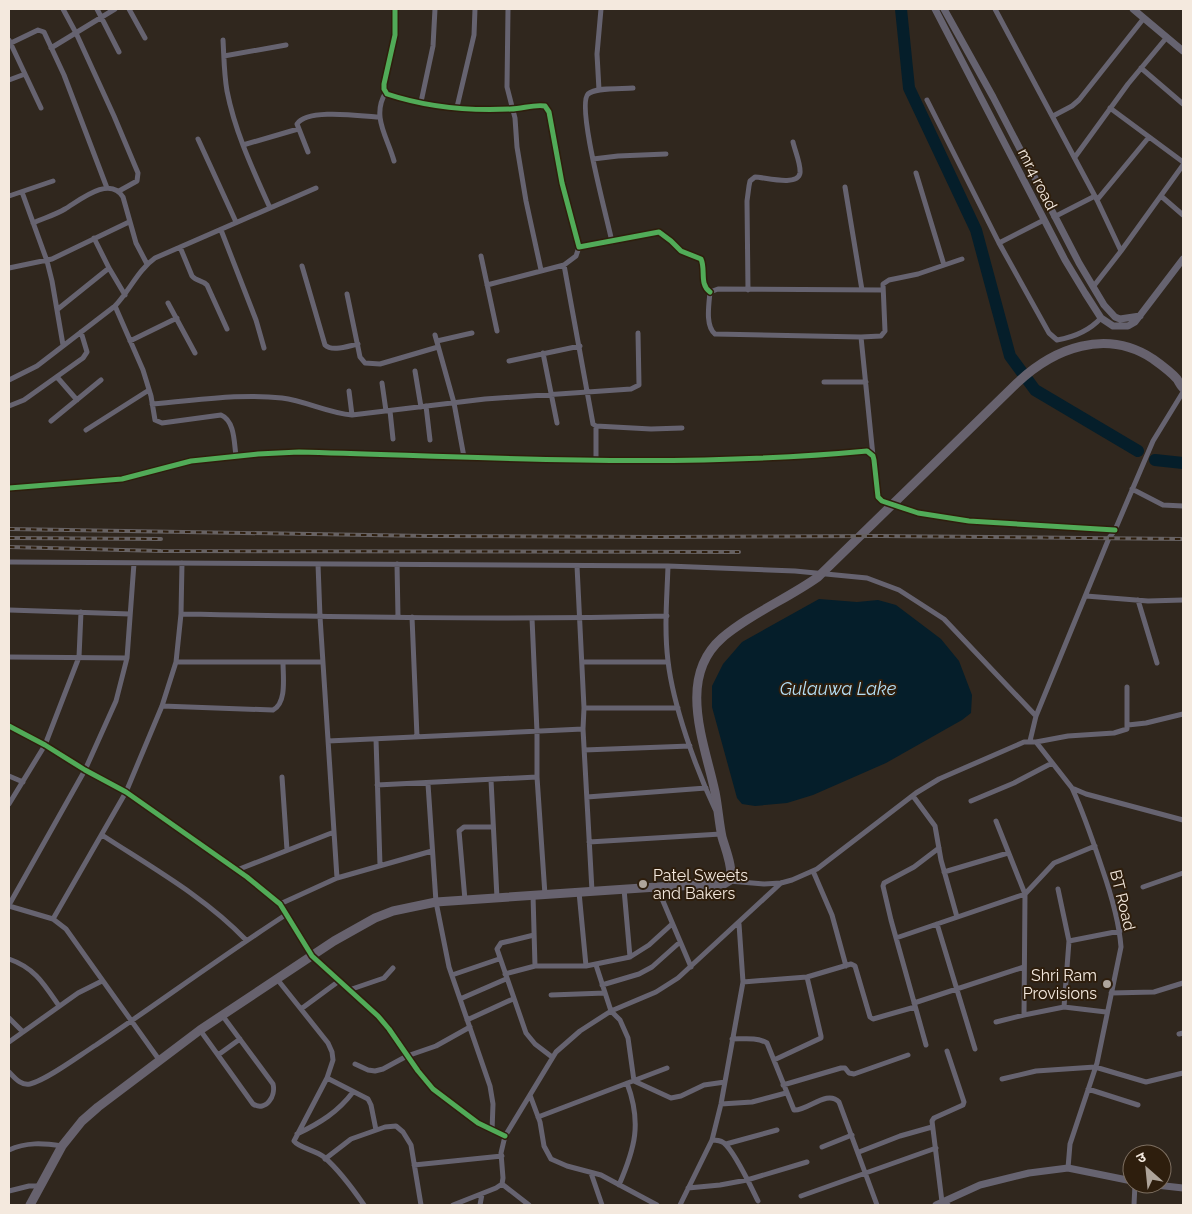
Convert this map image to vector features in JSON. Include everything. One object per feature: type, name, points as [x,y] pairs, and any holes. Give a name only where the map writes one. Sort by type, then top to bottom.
[{"type":"main road","points":[[30,1205],[62,1146],[82,1121],[98,1107],[200,1030],[312,956],[375,918],[393,910],[436,902],[724,884],[729,881],[732,873],[698,718],[696,698],[704,661],[721,639],[754,615],[796,592],[818,577],[1018,383],[1043,362],[1074,347],[1116,345],[1140,352],[1152,359],[1180,379],[1183,388]]},
{"type":"street","points":[[33,223],[64,210],[91,193],[107,188],[119,191],[137,181],[138,173],[114,116],[64,9]]},
{"type":"street","points":[[97,9],[120,52]]},
{"type":"street","points":[[51,48],[115,9]]},
{"type":"street","points":[[129,9],[145,38]]},
{"type":"street","points":[[395,9],[394,34],[384,84],[386,92],[391,96],[457,107],[512,109],[543,105],[547,107],[562,183],[579,247],[576,256],[564,265],[487,285]]},
{"type":"street","points":[[421,102],[433,46],[435,9]]},
{"type":"street","points":[[457,107],[474,36],[475,9]]},
{"type":"street","points":[[508,9],[507,87],[526,201],[541,270]]},
{"type":"street","points":[[600,90],[597,54],[601,9]]},
{"type":"street","name":"mr4 road","points":[[935,9],[1065,260],[1101,318]]},
{"type":"street","name":"mr4 road","points":[[944,9],[993,97],[1054,217],[1104,305],[1115,317],[1124,320],[1140,316]]},
{"type":"street","points":[[995,9],[1075,157],[1121,250]]},
{"type":"street","points":[[1133,9],[1183,51]]},
{"type":"street","points":[[1053,116],[1079,100],[1144,18]]},
{"type":"street","points":[[41,108],[10,42],[41,30],[44,32],[67,83],[107,188]]},
{"type":"street","points":[[1075,157],[1110,108],[1167,37]]},
{"type":"street","points":[[223,40],[227,92],[243,145],[270,208]]},
{"type":"street","points":[[224,56],[286,45]]},
{"type":"street","points":[[1141,68],[1183,104]]},
{"type":"street","points":[[9,80],[25,74]]},
{"type":"street","points":[[612,242],[586,123],[585,101],[590,92],[634,88]]},
{"type":"street","points":[[386,92],[380,102],[378,117],[394,161]]},
{"type":"street","points":[[927,100],[999,243],[1042,322],[1057,340],[1083,332],[1101,318],[1113,326],[1128,326],[1140,316],[1183,260]]},
{"type":"street","points":[[1093,286],[1183,164],[1110,108]]},
{"type":"street","points":[[308,152],[298,129],[297,124],[299,121],[313,116],[335,114],[378,117]]},
{"type":"street","points":[[243,145],[298,129]]},
{"type":"street","points":[[1054,217],[1096,198],[1149,137]]},
{"type":"street","points":[[198,139],[236,222]]},
{"type":"street","points":[[748,290],[747,202],[750,181],[755,177],[785,181],[796,179],[800,173],[793,142]]},
{"type":"street","points":[[593,159],[666,154]]},
{"type":"street","points":[[916,173],[944,265]]},
{"type":"street","points":[[9,196],[53,181]]},
{"type":"street","points":[[845,186],[862,290]]},
{"type":"street","points":[[9,380],[37,366],[115,306],[147,264],[155,258],[316,188]]},
{"type":"street","points":[[119,191],[136,243],[147,264]]},
{"type":"street","points":[[22,192],[47,261],[58,309],[63,345]]},
{"type":"street","points":[[1161,196],[1183,215]]},
{"type":"street","points":[[999,243],[1044,220]]},
{"type":"street","points":[[9,268],[47,261],[129,222]]},
{"type":"street","points":[[221,230],[256,320],[264,348]]},
{"type":"street","points":[[579,247],[659,232],[681,251],[701,259],[703,263],[704,284],[710,292],[710,329],[715,334],[881,336],[885,332],[882,290],[885,281],[918,274],[962,259]]},
{"type":"street","points":[[94,238],[125,295]]},
{"type":"street","points":[[180,247],[192,276],[207,285],[227,329]]},
{"type":"street","points":[[481,256],[497,331]]},
{"type":"street","points":[[564,265],[588,392],[591,422],[596,426],[651,429],[682,428]]},
{"type":"street","points":[[302,266],[327,348],[358,344]]},
{"type":"street","points":[[58,309],[109,268]]},
{"type":"street","points":[[710,292],[718,289],[882,290]]},
{"type":"street","points":[[348,294],[362,361],[365,364],[380,364],[437,341],[472,333]]},
{"type":"street","points":[[168,303],[195,353]]},
{"type":"street","points":[[115,306],[149,390],[155,420],[162,423],[221,415],[225,417],[232,430],[236,456]]},
{"type":"street","points":[[130,341],[177,318]]},
{"type":"street","points":[[9,406],[24,400],[86,355],[86,346],[80,332]]},
{"type":"street","points":[[152,404],[223,398],[279,398],[299,400],[337,413],[352,415],[454,403],[631,389],[639,385],[638,333]]},
{"type":"street","points":[[861,337],[878,497],[882,501],[918,513],[969,521],[1115,530]]},
{"type":"street","points":[[437,341],[454,403],[464,457]]},
{"type":"street","points":[[509,361],[580,346]]},
{"type":"street","points":[[544,353],[557,423]]},
{"type":"street","points":[[415,371],[430,440]]},
{"type":"street","points":[[57,377],[77,400]]},
{"type":"street","points":[[51,421],[101,380]]},
{"type":"street","points":[[824,382],[866,382]]},
{"type":"street","points":[[382,383],[393,439]]},
{"type":"street","points":[[86,430],[149,390]]},
{"type":"street","points":[[349,391],[352,415]]},
{"type":"street","points":[[1183,392],[1153,441],[1115,530],[1109,538],[1036,716],[1033,742],[1072,788],[1086,794],[1183,820]]},
{"type":"street","points":[[1177,404],[1183,400]]},
{"type":"street","points":[[596,426],[596,460]]},
{"type":"street","points":[[9,488],[122,479],[192,461],[299,452],[596,460],[736,460],[811,457],[866,452],[873,456]]},
{"type":"street","points":[[1132,489],[1163,505],[1183,506]]},
{"type":"street","points":[[9,562],[668,566],[795,571],[867,578],[899,590],[944,618],[1036,716]]},
{"type":"street","points":[[134,563],[127,658],[116,701],[85,770],[9,906],[54,919],[66,929],[160,1061]]},
{"type":"street","points":[[54,919],[126,792],[162,706],[176,662],[181,614],[182,563]]},
{"type":"street","points":[[318,564],[337,878]]},
{"type":"street","points":[[397,564],[398,617]]},
{"type":"street","points":[[577,566],[584,708],[583,729],[592,891]]},
{"type":"street","points":[[668,566],[666,636],[668,662],[678,708],[690,746],[719,816]]},
{"type":"street","points":[[1086,596],[1138,600],[1181,600],[1183,606]]},
{"type":"street","points":[[1138,600],[1157,663]]},
{"type":"street","points":[[9,610],[130,614]]},
{"type":"street","points":[[9,804],[44,745],[79,657],[80,612]]},
{"type":"street","points":[[181,614],[532,618],[667,616]]},
{"type":"street","points":[[412,617],[417,737]]},
{"type":"street","points":[[532,618],[537,777],[545,895]]},
{"type":"street","points":[[9,657],[127,658]]},
{"type":"street","points":[[176,662],[323,662]]},
{"type":"street","points":[[162,706],[272,710],[277,708],[282,698],[283,662]]},
{"type":"street","points":[[582,662],[668,662]]},
{"type":"street","points":[[1126,687],[1128,726]]},
{"type":"street","points":[[584,708],[678,708]]},
{"type":"street","points":[[729,881],[764,884],[782,883],[792,880],[813,870],[938,779],[1024,742],[1068,736],[1114,733],[1127,729],[1128,726],[1183,714]]},
{"type":"street","points":[[9,726],[126,792],[237,870],[280,904],[312,956],[384,1022],[433,1089],[478,1123],[505,1136]]},
{"type":"street","points":[[328,741],[583,729]]},
{"type":"street","points":[[376,739],[380,865]]},
{"type":"street","points":[[584,750],[690,746]]},
{"type":"street","points":[[971,801],[1052,764]]},
{"type":"street","points":[[9,776],[23,782]]},
{"type":"street","points":[[282,777],[287,850]]},
{"type":"street","points":[[377,785],[428,784],[537,777]]},
{"type":"street","points":[[491,780],[497,898]]},
{"type":"street","points":[[428,784],[436,902],[452,975],[490,1086],[493,1104],[492,1131]]},
{"type":"street","points":[[587,796],[706,788]]},
{"type":"street","name":"BT Road","points":[[1068,1168],[1070,1144],[1095,1068],[1121,947],[1120,931],[1113,900],[1087,822],[1072,788]]},
{"type":"street","points":[[913,796],[935,826],[944,872],[958,917]]},
{"type":"street","points":[[996,821],[1025,894],[1024,1015]]},
{"type":"street","points":[[465,900],[459,831],[464,828],[493,827]]},
{"type":"street","points":[[237,870],[334,832]]},
{"type":"street","points":[[589,842],[722,834]]},
{"type":"street","points":[[102,835],[201,901],[232,925],[246,940]]},
{"type":"street","points":[[896,938],[1025,894],[1054,863],[1095,846]]},
{"type":"street","points":[[926,1045],[883,884],[914,867],[939,848]]},
{"type":"street","points":[[280,904],[337,878],[432,851]]},
{"type":"street","points":[[944,872],[1008,853]]},
{"type":"street","points":[[813,870],[832,915],[846,966]]},
{"type":"street","points":[[1143,887],[1183,873]]},
{"type":"street","points":[[453,1205],[502,1184],[502,1156],[505,1136],[552,1057],[580,1031],[611,1011],[656,992],[678,978],[782,883]]},
{"type":"street","points":[[657,887],[691,967]]},
{"type":"street","points":[[624,889],[630,957]]},
{"type":"street","points":[[1058,889],[1069,941],[1064,1007]]},
{"type":"street","points":[[579,892],[586,966]]},
{"type":"street","points":[[533,895],[535,966]]},
{"type":"street","points":[[9,1072],[23,1084],[36,1082],[131,1021],[246,940],[287,914]]},
{"type":"street","points":[[460,999],[505,976],[535,966],[586,966],[630,957],[649,945],[672,924]]},
{"type":"street","points":[[680,1205],[712,1140],[721,1104],[743,982],[739,924]]},
{"type":"street","points":[[937,924],[975,1049]]},
{"type":"street","points":[[1069,941],[1120,931]]},
{"type":"street","points":[[534,935],[500,943],[497,949],[526,1033],[539,1048],[552,1057]]},
{"type":"street","points":[[602,985],[639,974],[652,967],[680,942]]},
{"type":"street","points":[[9,959],[32,971],[42,980],[59,1006]]},
{"type":"street","points":[[452,975],[499,959]]},
{"type":"street","points":[[743,982],[807,976],[851,964],[855,966],[868,1015],[873,1019],[1024,967]]},
{"type":"street","points":[[596,965],[611,1011],[620,1020],[628,1038],[634,1081]]},
{"type":"street","points":[[349,990],[384,978],[393,968]]},
{"type":"street","points":[[774,1060],[822,1036],[807,976]]},
{"type":"street","points":[[277,979],[328,1043],[333,1060],[327,1078],[296,1134],[295,1144],[314,1150],[325,1159],[364,1205]]},
{"type":"street","points":[[9,1042],[78,993],[102,981]]},
{"type":"street","points":[[301,1009],[339,981]]},
{"type":"street","points":[[1111,993],[1154,992],[1183,983]]},
{"type":"street","points":[[551,995],[605,993]]},
{"type":"street","points":[[467,1020],[513,998]]},
{"type":"street","points":[[996,1022],[1064,1007],[1106,1012]]},
{"type":"street","points":[[200,1030],[253,1104],[257,1107],[263,1107],[274,1094],[273,1084],[222,1015]]},
{"type":"street","points":[[9,1018],[23,1032]]},
{"type":"street","points":[[355,1064],[368,1070],[383,1069],[408,1056],[436,1046],[470,1027]]},
{"type":"street","points":[[218,1055],[240,1039]]},
{"type":"street","points":[[732,1039],[762,1040],[767,1043],[794,1110],[797,1111],[829,1098],[836,1099],[852,1135],[878,1205]]},
{"type":"street","points":[[947,1051],[964,1102],[956,1109],[934,1118],[932,1121],[942,1204],[980,1185],[1029,1173],[1068,1168],[1122,1179]]},
{"type":"street","points":[[783,1085],[841,1068],[845,1068],[851,1074],[854,1074],[908,1055]]},
{"type":"street","points":[[538,1117],[668,1068]]},
{"type":"street","points":[[1002,1079],[1036,1071],[1095,1068],[1146,1082],[1183,1073]]},
{"type":"street","points":[[327,1078],[368,1100],[371,1105],[376,1130]]},
{"type":"street","points":[[634,1081],[671,1098],[681,1096],[704,1085],[725,1082]]},
{"type":"street","points":[[619,1186],[633,1145],[636,1116],[627,1083]]},
{"type":"street","points":[[1088,1089],[1138,1105]]},
{"type":"street","points":[[296,1134],[323,1121],[345,1104],[353,1092]]},
{"type":"street","points":[[721,1104],[752,1102],[786,1093]]},
{"type":"street","points":[[530,1095],[538,1117],[544,1146],[550,1159],[567,1166],[601,1175],[657,1205]]},
{"type":"street","points":[[325,1159],[344,1143],[392,1125],[402,1132],[411,1145],[421,1205]]},
{"type":"street","points":[[858,1152],[900,1136],[932,1127]]},
{"type":"street","points":[[726,1144],[777,1130]]},
{"type":"street","points":[[822,1147],[852,1135]]},
{"type":"street","points":[[712,1140],[718,1140],[726,1144],[748,1180],[758,1201]]},
{"type":"street","points":[[9,1150],[33,1144],[62,1146]]},
{"type":"street","points":[[801,1196],[936,1148]]},
{"type":"street","points":[[414,1165],[502,1156]]},
{"type":"street","points":[[688,1188],[748,1180],[807,1162]]},
{"type":"street","points":[[591,1173],[602,1205]]},
{"type":"street","points":[[502,1184],[529,1205]]},
{"type":"street","points":[[9,1191],[16,1188],[40,1186]]},
{"type":"street","points":[[480,1205],[482,1194]]},
{"type":"water","name":"Gulauwa Lake","points":[[819,599],[857,602],[878,600],[896,605],[941,639],[959,661],[972,695],[971,713],[886,763],[813,795],[787,803],[755,806],[742,804],[737,798],[712,707],[712,686],[723,664],[742,642]]},
{"type":"waterway","points":[[901,9],[909,88],[976,230],[1010,356],[1035,390],[1138,451]]},
{"type":"waterway","points":[[1155,460],[1183,463]]},
{"type":"railway","points":[[9,529],[427,536],[879,536],[1183,539]]},
{"type":"railway","points":[[9,538],[161,539]]},
{"type":"railway","points":[[9,547],[161,551],[739,552]]},
{"type":"cycle path","points":[[395,9],[395,35],[384,84],[387,94],[417,102],[464,109],[511,109],[545,106],[549,112],[562,183],[579,247],[659,232],[681,251],[701,259],[705,285],[710,292]]},
{"type":"cycle path","points":[[9,488],[122,479],[191,461],[299,452],[512,459],[654,461],[796,456],[867,451],[873,456],[874,460],[878,497],[882,501],[918,513],[969,521],[1115,530]]},
{"type":"cycle path","points":[[9,726],[126,792],[247,877],[280,904],[312,956],[378,1016],[433,1089],[478,1123],[505,1136]]},
{"type":"place","name":"Patel Sweets and Bakers","points":[[643,884]]},
{"type":"place","name":"Shri Ram Provisions","points":[[1107,984]]}]
